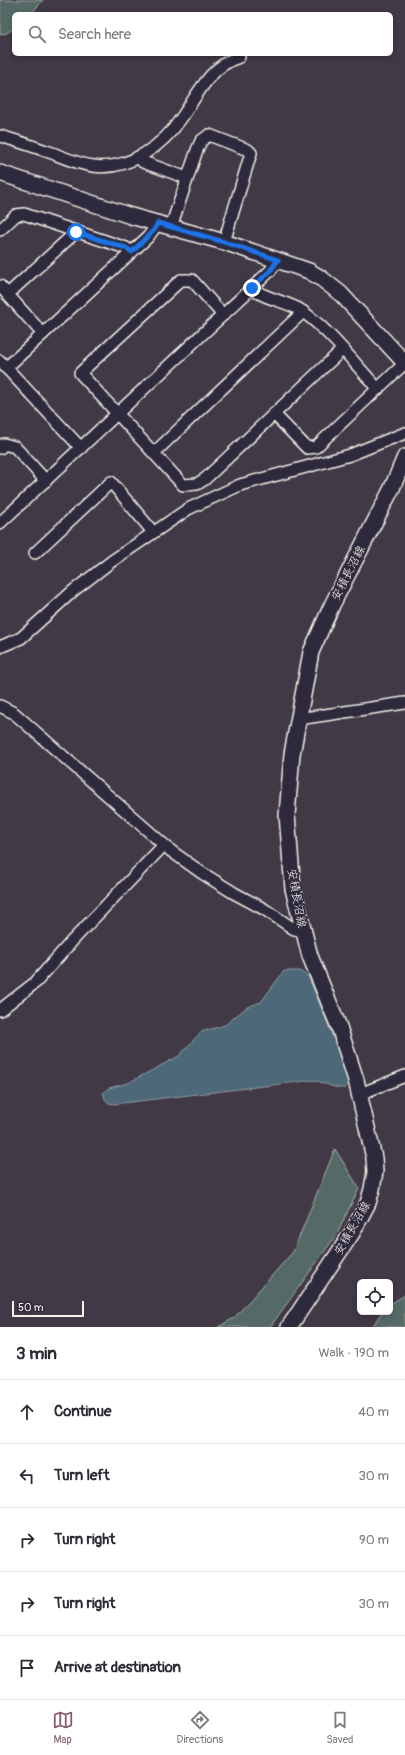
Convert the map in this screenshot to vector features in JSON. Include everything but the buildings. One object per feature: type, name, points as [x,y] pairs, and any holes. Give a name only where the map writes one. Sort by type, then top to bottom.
[{"type":"main road","points":[[0,173],[164,225],[224,242],[309,271],[326,282],[348,302],[405,363]]},
{"type":"main road","name":"安積長沼線","points":[[289,1327],[352,1233],[370,1196],[374,1182],[374,1158],[360,1094],[339,1027],[310,956],[293,888],[287,815],[292,754],[311,652],[319,632],[392,488],[405,457]]},
{"type":"street","points":[[0,136],[17,140],[79,164],[94,166],[125,164],[138,157],[172,130],[214,71],[226,62],[239,57]]},
{"type":"street","points":[[81,448],[3,364],[43,334],[154,230],[164,225],[187,178],[201,141],[209,136],[248,150],[251,153],[224,242]]},
{"type":"street","points":[[138,157],[144,162],[187,178]]},
{"type":"street","points":[[0,230],[16,215],[24,214],[126,248],[132,252]]},
{"type":"street","points":[[8,294],[76,232]]},
{"type":"street","points":[[0,523],[270,271],[278,260]]},
{"type":"street","points":[[223,315],[192,280],[181,280],[80,373],[183,485],[197,484],[205,479],[342,350]]},
{"type":"street","points":[[0,286],[43,334]]},
{"type":"street","points":[[252,288],[262,294],[292,305],[303,312],[324,330],[378,389]]},
{"type":"street","points":[[154,453],[303,312]]},
{"type":"street","points":[[274,414],[307,448],[316,447],[405,363]]},
{"type":"street","points":[[0,647],[21,638],[73,591],[112,561],[182,512],[240,485],[350,455],[405,433]]},
{"type":"street","points":[[0,448],[4,444],[15,447],[46,481]]},
{"type":"street","points":[[35,553],[111,482],[153,532]]},
{"type":"street","points":[[298,719],[405,703]]},
{"type":"street","points":[[0,706],[14,713],[164,845],[202,873],[294,929],[303,930]]},
{"type":"street","points":[[0,1010],[36,982],[73,940],[164,845]]},
{"type":"street","points":[[360,1094],[405,1076]]},
{"type":"green space","points":[[0,0],[43,0],[33,12],[12,12],[12,29],[7,33],[0,34]]},
{"type":"green space","points":[[335,1149],[359,1188],[337,1234],[270,1327],[218,1327],[234,1318],[293,1252]]},
{"type":"green space","points":[[405,1295],[405,1327],[372,1327],[380,1315],[393,1315],[393,1302]]},
{"type":"water","points":[[284,971],[299,971],[308,976],[350,1077],[345,1088],[333,1087],[314,1080],[114,1104],[109,1103],[105,1099],[103,1092],[109,1088],[128,1083],[179,1056],[201,1032],[225,1025],[247,1007],[261,1002]]},
{"type":"route","points":[[76,232],[126,248],[132,252],[148,237],[158,223],[224,242],[278,260],[270,271],[252,288]]}]
